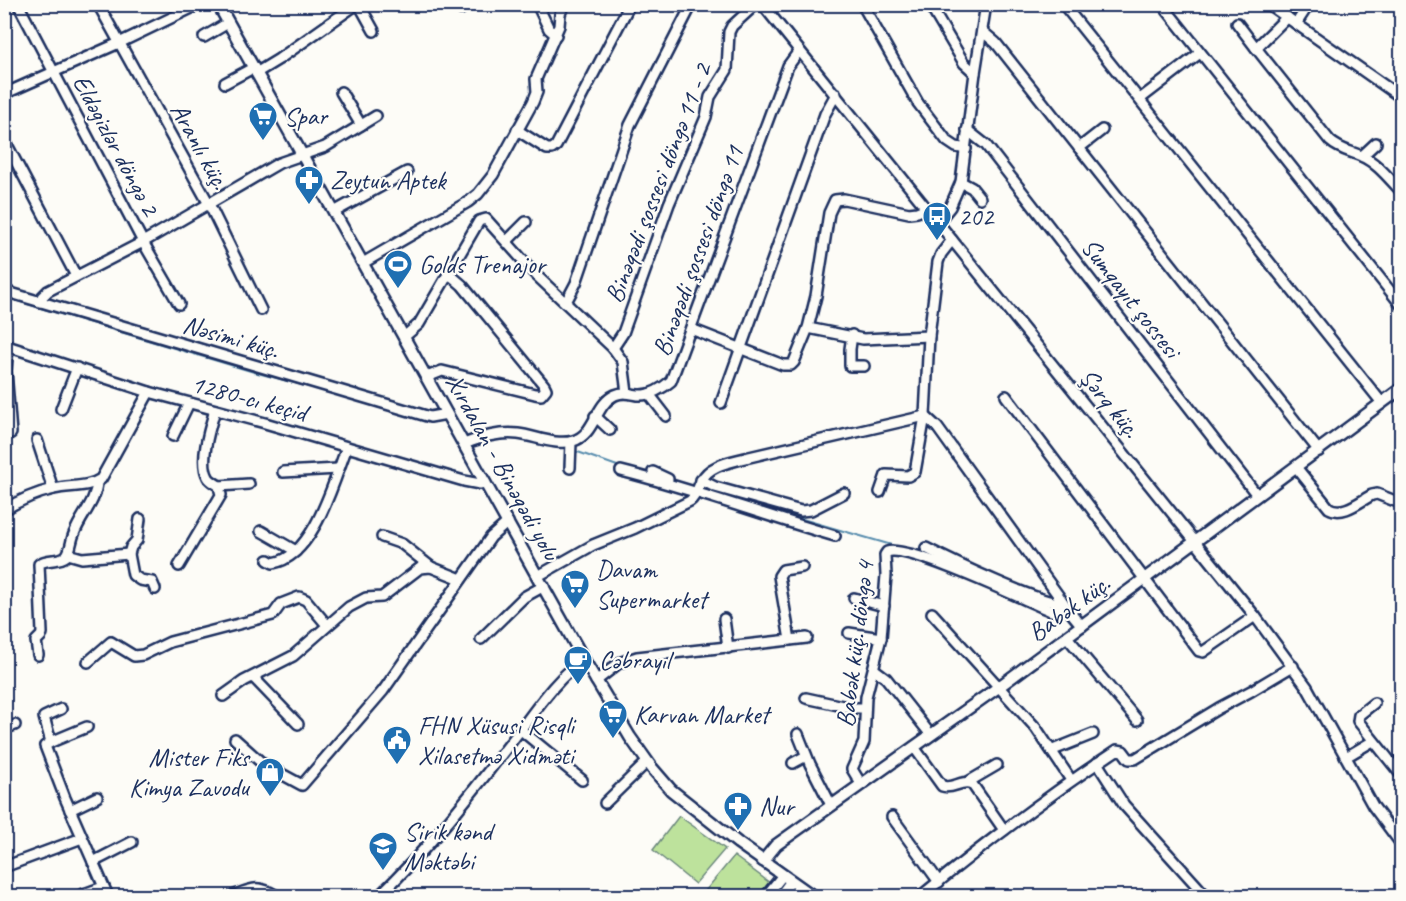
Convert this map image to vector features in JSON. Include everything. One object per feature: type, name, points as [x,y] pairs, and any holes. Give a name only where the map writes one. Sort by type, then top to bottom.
[{"type":"main road","name":"Xırdalan - Binəqədi yolu","points":[[218,4],[584,660],[630,737],[647,762],[684,802],[813,897]]},
{"type":"main road","name":"Babək küç.","points":[[763,861],[776,845],[1000,686],[1401,389]]},
{"type":"street","name":"Eldəgizlər döngə 2","points":[[18,4],[179,304]]},
{"type":"street","name":"Aranlı küç.","points":[[98,4],[209,204],[261,310]]},
{"type":"street","points":[[4,94],[200,4]]},
{"type":"street","points":[[225,83],[279,59],[358,4],[374,32]]},
{"type":"street","points":[[537,4],[549,29],[556,35]]},
{"type":"street","points":[[363,263],[468,202],[478,194],[493,175],[533,102],[537,92],[536,79],[556,35],[564,4]]},
{"type":"street","points":[[517,130],[547,149],[556,146],[630,4]]},
{"type":"street","points":[[566,302],[576,283],[630,125],[692,4]]},
{"type":"street","name":"Binəqədi şossesi döngə 11 - 2","points":[[613,348],[623,333],[669,204],[706,117],[712,91],[727,70],[729,32],[732,26],[756,4]]},
{"type":"street","name":"Şərq küç.","points":[[762,4],[1196,542],[1293,666],[1380,817],[1401,845]]},
{"type":"street","points":[[862,4],[918,103],[947,141],[956,147],[966,149]]},
{"type":"street","points":[[929,4],[964,63],[975,73]]},
{"type":"street","points":[[938,222],[950,207],[961,182],[986,4]]},
{"type":"street","points":[[1063,4],[1382,403]]},
{"type":"street","points":[[1162,4],[1401,306]]},
{"type":"street","points":[[1268,4],[1401,98]]},
{"type":"street","points":[[1296,24],[1309,4]]},
{"type":"street","points":[[1256,48],[1287,17]]},
{"type":"street","points":[[204,37],[228,23]]},
{"type":"street","points":[[1237,23],[1330,141],[1341,149],[1362,156],[1378,168],[1401,192]]},
{"type":"street","points":[[982,31],[996,43],[1319,451]]},
{"type":"street","name":"Binəqədi şossesi döngə 11","points":[[649,394],[671,381],[788,66],[799,51]]},
{"type":"street","points":[[1140,99],[1200,53]]},
{"type":"street","points":[[341,92],[361,125]]},
{"type":"street","points":[[721,403],[825,114],[836,94]]},
{"type":"street","points":[[40,302],[48,291],[144,242],[279,163],[325,147],[376,116]]},
{"type":"street","name":"Sumqayıt şossesi","points":[[967,130],[986,145],[1257,495]]},
{"type":"street","points":[[1080,148],[1102,130]]},
{"type":"street","points":[[4,139],[76,276]]},
{"type":"street","points":[[1362,156],[1376,143]]},
{"type":"street","points":[[334,212],[407,172]]},
{"type":"street","points":[[961,182],[972,188],[980,198]]},
{"type":"street","points":[[691,330],[783,365],[791,365],[807,328],[816,296],[829,213],[835,200],[844,199],[909,213],[927,208]]},
{"type":"street","points":[[404,337],[419,324],[479,221],[486,219],[536,275],[613,348],[623,362],[627,393]]},
{"type":"street","points":[[507,241],[526,222]]},
{"type":"street","points":[[880,492],[886,475],[908,476],[915,472],[925,416],[929,336],[938,262],[952,240]]},
{"type":"street","points":[[427,377],[442,371],[535,394],[545,393],[546,389],[462,285],[448,273]]},
{"type":"street","name":"Nəsimi küç.","points":[[4,291],[430,417],[447,414]]},
{"type":"street","points":[[807,328],[859,338],[929,336]]},
{"type":"street","points":[[852,336],[850,366],[864,366]]},
{"type":"street","points":[[6,345],[11,433]]},
{"type":"street","name":"1280-cı keçid","points":[[6,345],[149,392],[464,481],[485,482]]},
{"type":"street","points":[[61,409],[77,368]]},
{"type":"street","points":[[5,508],[25,498],[53,489],[97,482],[105,475],[149,392]]},
{"type":"street","points":[[464,444],[484,436],[498,434],[517,434],[558,442],[571,442],[583,436],[595,416],[618,393],[649,394],[666,416]]},
{"type":"street","points":[[1006,396],[1202,652],[1255,616]]},
{"type":"street","points":[[173,436],[189,403]]},
{"type":"street","points":[[215,410],[206,444],[206,471],[210,480],[219,486],[249,484]]},
{"type":"street","points":[[595,416],[610,430]]},
{"type":"street","points":[[538,576],[593,545],[635,528],[690,501],[712,470],[745,458],[925,416]]},
{"type":"street","points":[[925,416],[937,428],[1065,606],[1082,626]]},
{"type":"street","points":[[37,440],[53,489]]},
{"type":"street","points":[[570,468],[571,442]]},
{"type":"street","points":[[268,560],[273,563],[277,562],[296,551],[315,525],[347,447]]},
{"type":"street","points":[[1296,467],[1329,508],[1334,511],[1343,511],[1377,494],[1395,501],[1401,498]]},
{"type":"street","points":[[283,472],[338,469]]},
{"type":"street","points":[[621,471],[715,487],[801,511],[811,510],[844,493]]},
{"type":"street","points":[[653,472],[672,480],[699,486],[756,513],[835,536]]},
{"type":"street","points":[[38,655],[36,641],[42,633],[39,564],[42,561],[63,558],[68,554],[76,527],[95,497],[97,482]]},
{"type":"street","points":[[179,566],[221,495],[219,486]]},
{"type":"street","points":[[140,519],[137,540],[130,547],[129,554],[133,575],[140,580],[152,582],[155,589]]},
{"type":"street","points":[[235,739],[263,764],[302,785],[383,691],[491,537],[508,522]]},
{"type":"street","points":[[261,531],[296,551]]},
{"type":"street","points":[[382,537],[402,544],[431,567],[461,579]]},
{"type":"street","points":[[926,548],[977,572],[1049,602],[1065,606]]},
{"type":"street","name":"Babək küç. döngə 4","points":[[861,784],[852,769],[864,742],[864,708],[881,638],[885,555],[891,551],[943,565],[1051,611],[1065,606]]},
{"type":"street","points":[[68,554],[82,558],[129,554]]},
{"type":"street","points":[[223,696],[293,656],[349,607],[366,598],[382,597],[420,568],[431,567]]},
{"type":"street","points":[[790,640],[779,576],[783,570],[802,567]]},
{"type":"street","points":[[481,639],[524,597],[544,586]]},
{"type":"street","points":[[88,662],[111,642],[134,656],[143,655],[170,642],[273,615],[281,604],[299,597],[306,600],[327,625]]},
{"type":"street","points":[[854,598],[884,606]]},
{"type":"street","points":[[932,613],[1000,686],[1053,750],[1071,780]]},
{"type":"street","points":[[723,619],[728,648]]},
{"type":"street","points":[[849,633],[881,638]]},
{"type":"street","points":[[1067,637],[1137,720]]},
{"type":"street","points":[[596,681],[619,663],[638,657],[807,638]]},
{"type":"street","points":[[379,897],[417,856],[567,672],[584,660]]},
{"type":"street","points":[[921,897],[1004,830],[1071,780],[1117,750],[1123,751],[1129,759],[1135,759],[1293,666]]},
{"type":"street","points":[[874,669],[886,678],[931,735]]},
{"type":"street","points":[[253,677],[298,724]]},
{"type":"street","points":[[806,698],[852,708],[864,708]]},
{"type":"street","points":[[1374,703],[1358,718],[1401,776]]},
{"type":"street","points":[[51,742],[44,717],[61,709]]},
{"type":"street","points":[[4,729],[15,725]]},
{"type":"street","points":[[87,727],[45,746],[108,897]]},
{"type":"street","points":[[521,730],[582,780]]},
{"type":"street","points":[[798,734],[806,756],[831,805]]},
{"type":"street","points":[[1053,750],[1093,734]]},
{"type":"street","points":[[1346,757],[1373,741]]},
{"type":"street","points":[[914,747],[942,786],[950,788],[968,782],[996,765]]},
{"type":"street","points":[[793,763],[806,756]]},
{"type":"street","points":[[605,803],[629,777],[647,762]]},
{"type":"street","points":[[1097,764],[1124,805],[1206,897]]},
{"type":"street","points":[[968,782],[972,784],[1004,830]]},
{"type":"street","points":[[70,810],[97,797]]},
{"type":"street","points":[[892,817],[939,882]]},
{"type":"street","points":[[4,867],[82,838]]},
{"type":"street","points":[[93,862],[132,842]]},
{"type":"street","points":[[766,897],[787,878]]},
{"type":"street","points":[[780,897],[787,878]]},
{"type":"street","points":[[81,895],[104,887]]},
{"type":"street","points":[[233,897],[253,888],[259,888],[277,897]]},
{"type":"green space","points":[[679,816],[725,849],[695,884],[653,850]]},
{"type":"green space","points":[[734,856],[770,883],[759,896],[701,896]]},
{"type":"waterway","points":[[4,297],[254,372],[369,403]]},
{"type":"waterway","points":[[575,451],[620,467]]},
{"type":"waterway","points":[[726,497],[902,548]]},
{"type":"place","name":"Spar","points":[[263,142]]},
{"type":"place","name":"Zeytun Aptek","points":[[309,206]]},
{"type":"place","name":"202","points":[[937,242]]},
{"type":"place","name":"Golds Trenajor","points":[[398,290]]},
{"type":"place","name":"Davam Supermarket","points":[[575,610]]},
{"type":"place","name":"Cəbrayıl","points":[[578,686]]},
{"type":"place","name":"Karvan Market","points":[[613,740]]},
{"type":"place","name":"FHN Xüsusi Risqli Xilasetmə Xidməti","points":[[397,766]]},
{"type":"place","name":"Mister Fiks Kimya Zavodu","points":[[270,798]]},
{"type":"place","name":"Nur","points":[[738,832]]},
{"type":"place","name":"Sirik kənd Məktəbi","points":[[383,872]]}]
